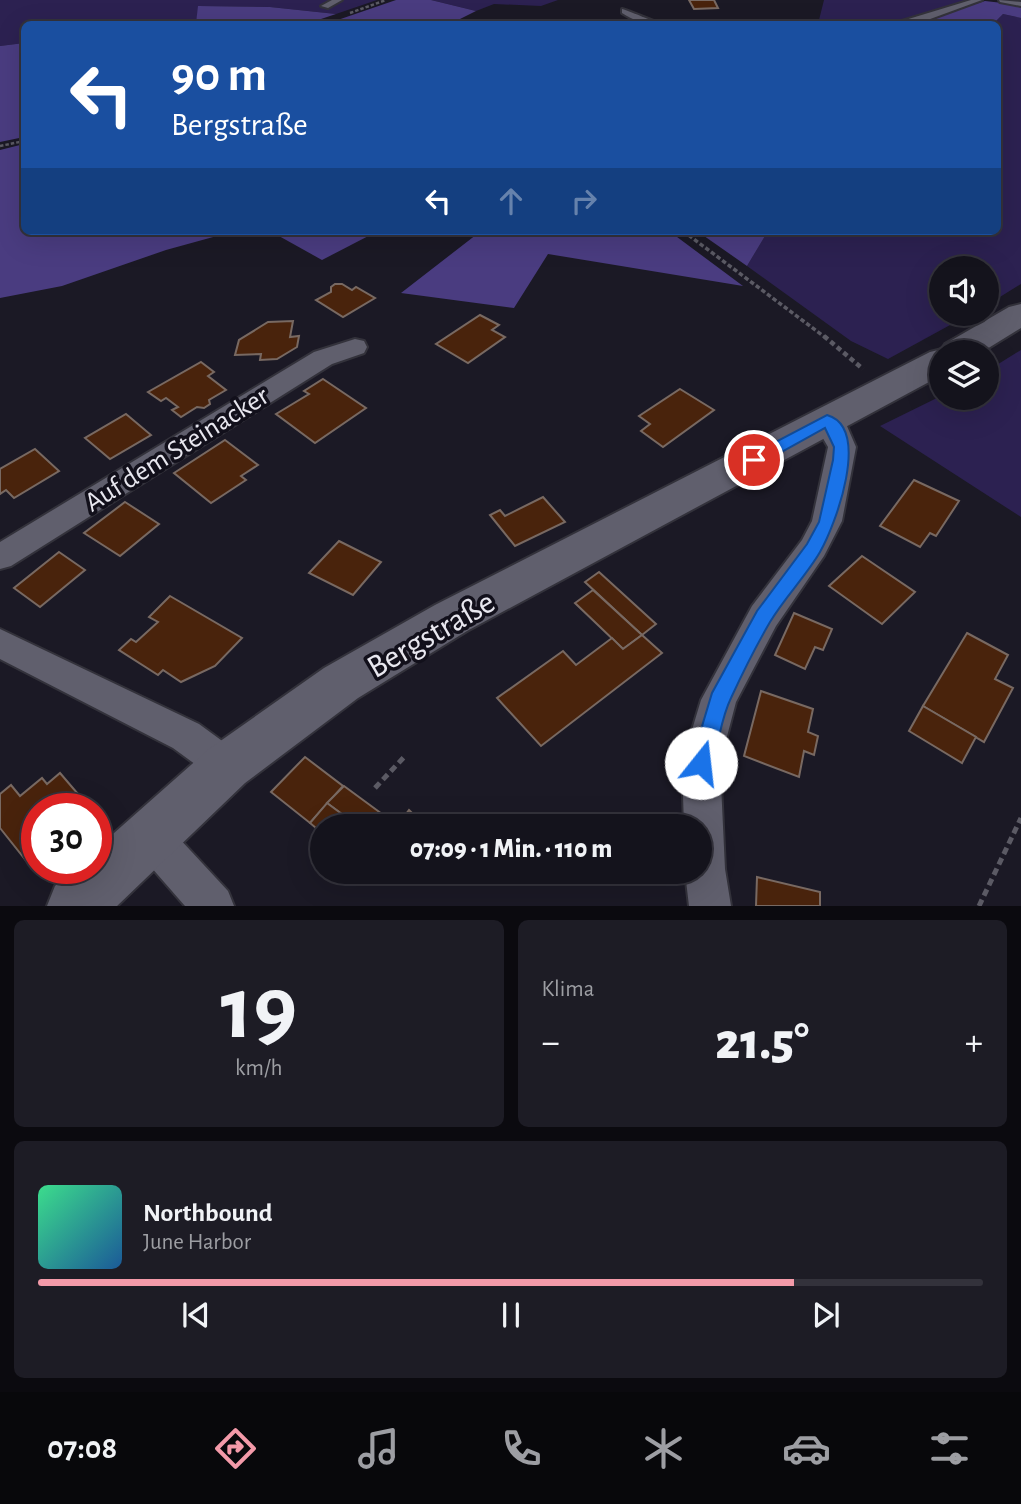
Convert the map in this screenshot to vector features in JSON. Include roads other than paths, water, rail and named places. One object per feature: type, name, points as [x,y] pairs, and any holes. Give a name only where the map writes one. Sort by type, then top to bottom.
[{"type":"main road","points":[[977,340],[1021,314]]},
{"type":"main road","name":"Bergstraße","points":[[75,905],[227,766],[341,683],[452,618],[929,367]]},
{"type":"street","name":"Auf dem Steinacker","points":[[0,557],[323,358],[355,347]]},
{"type":"street","points":[[710,905],[705,869],[701,763],[719,699],[764,616],[813,548],[827,522],[842,447],[838,433],[827,421]]},
{"type":"street","points":[[0,643],[186,736],[227,766]]},
{"type":"street","points":[[151,837],[214,905]]},
{"type":"lane","points":[[325,6],[338,0]]},
{"type":"lane","points":[[913,21],[978,0]]},
{"type":"lane","points":[[1003,0],[1021,4]]},
{"type":"lane","points":[[625,11],[646,21]]}]
